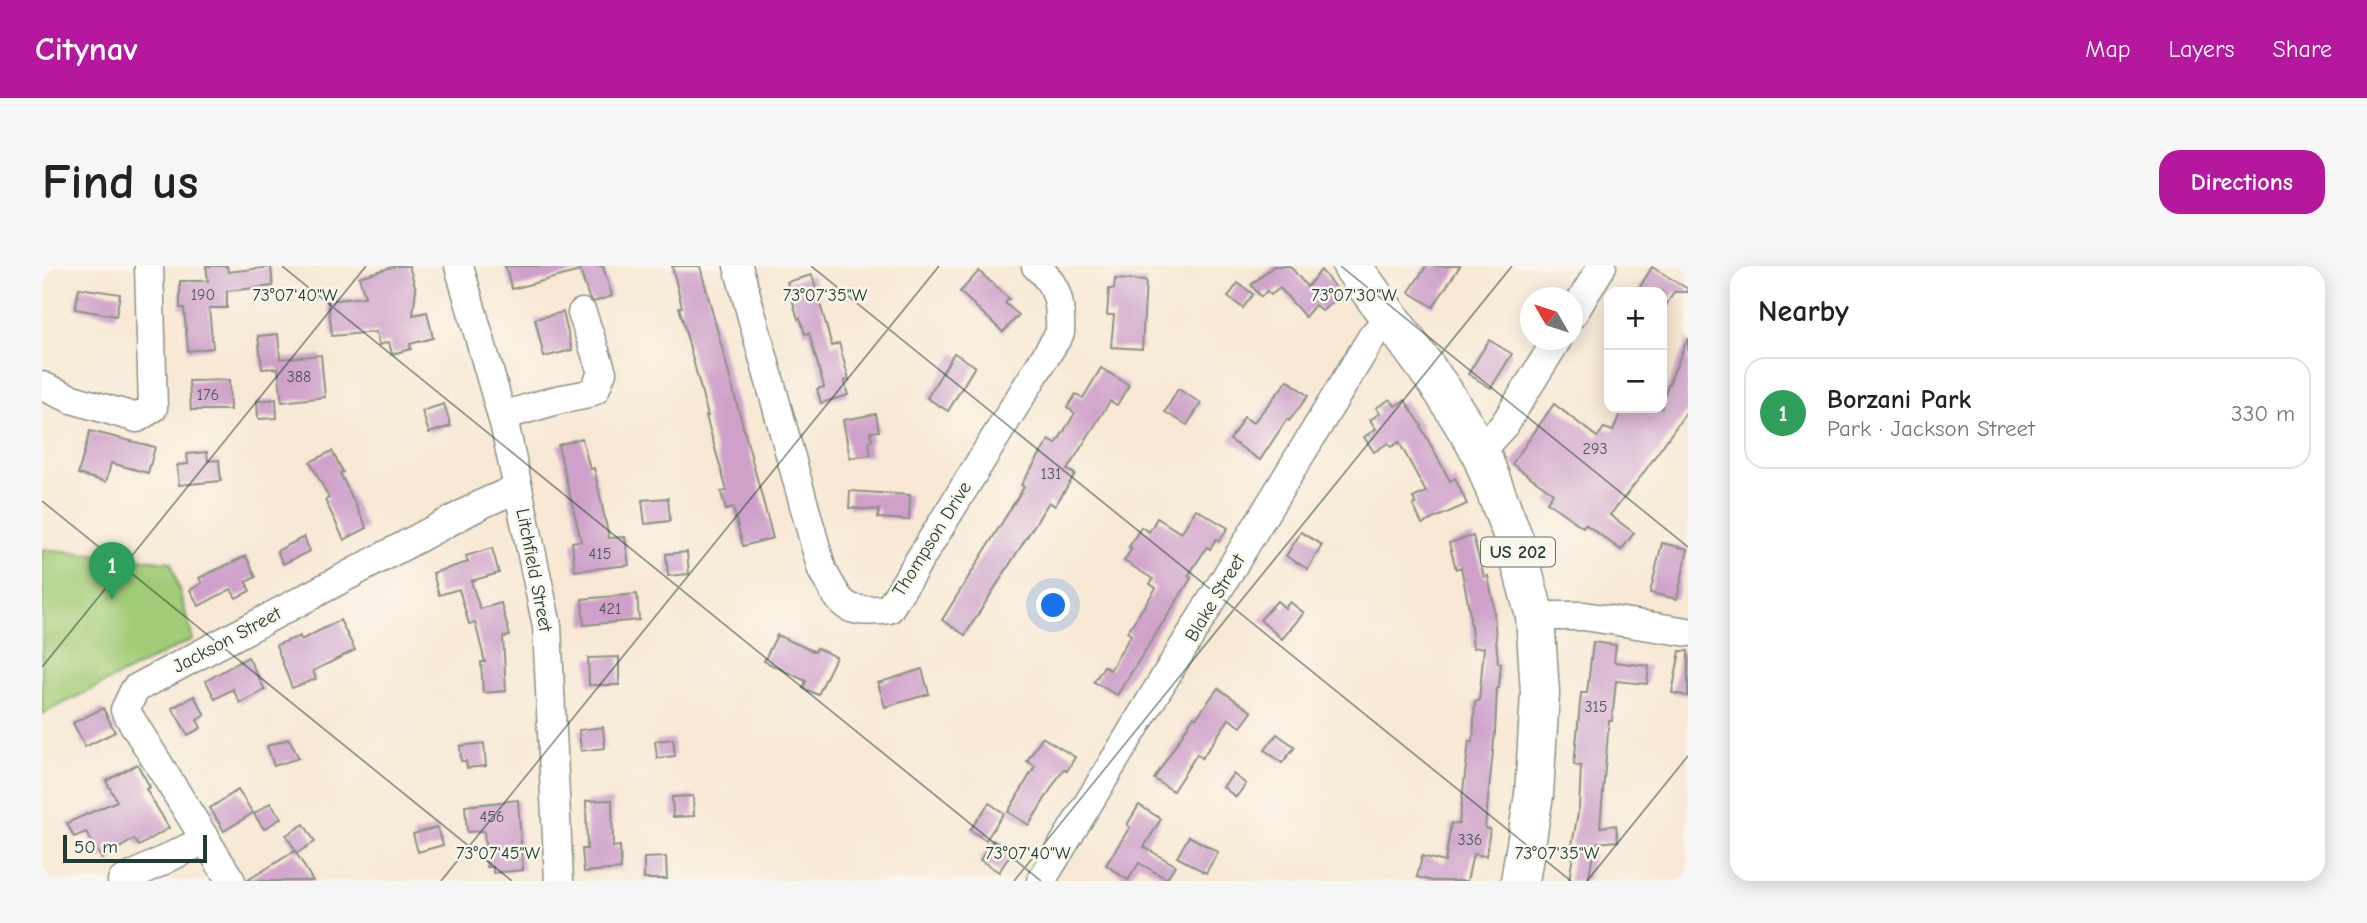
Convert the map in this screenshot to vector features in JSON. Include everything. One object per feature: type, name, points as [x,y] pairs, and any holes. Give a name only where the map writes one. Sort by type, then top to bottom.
[{"type":"highway","name":"US 202","points":[[1352,266],[1443,391],[1480,451],[1515,542],[1535,616],[1540,693],[1534,796],[1520,881]]},
{"type":"street","points":[[42,386],[72,399],[137,418],[153,408],[149,266]]},
{"type":"street","name":"Litchfield Street","points":[[459,266],[502,416],[547,626],[559,881]]},
{"type":"street","name":"Thompson Drive","points":[[738,266],[822,570],[840,603],[863,612],[889,609],[1060,333],[1061,305],[1049,278],[1036,266]]},
{"type":"street","points":[[1583,297],[1602,266]]},
{"type":"street","points":[[502,416],[557,400],[584,396],[595,390],[602,372],[582,313]]},
{"type":"street","name":"Blake Street","points":[[1041,881],[1372,337],[1390,316]]},
{"type":"street","points":[[1480,451],[1504,425],[1551,350]]},
{"type":"street","name":"Jackson Street","points":[[231,881],[124,710],[135,690],[484,503],[519,488]]},
{"type":"street","points":[[1535,616],[1584,616],[1688,632]]},
{"type":"street","points":[[122,881],[206,839]]},
{"type":"green space","points":[[42,549],[171,562],[193,639],[42,714]]},
{"type":"building","points":[[206,266],[227,266],[228,272],[271,267],[273,286],[227,291],[227,308],[209,308],[213,348],[188,351],[184,308],[180,308],[180,281],[208,281]]},
{"type":"building","points":[[396,266],[409,266],[416,289],[413,315],[427,312],[433,338],[410,344],[411,349],[392,354],[389,342],[379,345],[376,332],[332,336],[328,301],[365,297],[359,277]]},
{"type":"building","points":[[505,266],[603,266],[612,296],[594,302],[589,298],[579,267],[580,271],[512,289]]},
{"type":"building","points":[[672,266],[700,266],[773,538],[743,546],[733,508],[726,510],[721,492],[727,491],[679,307],[682,307]]},
{"type":"building","points":[[1274,266],[1290,266],[1307,287],[1321,270],[1341,295],[1322,311],[1315,305],[1305,317],[1280,288],[1271,295],[1267,291],[1261,297],[1251,285]]},
{"type":"building","points":[[1426,266],[1460,266],[1433,307],[1409,292]]},
{"type":"building","points":[[1652,267],[1688,289],[1688,292],[1674,292],[1667,304],[1667,287],[1640,287]]},
{"type":"building","points":[[979,271],[1009,299],[1005,303],[1019,315],[1003,332],[960,292]]},
{"type":"building","points":[[812,275],[832,346],[839,343],[849,380],[844,381],[848,395],[821,403],[817,389],[824,387],[809,333],[805,334],[800,318],[798,319],[787,282]]},
{"type":"building","points":[[1115,279],[1146,281],[1142,349],[1111,347],[1114,315],[1107,315],[1109,289],[1114,289]]},
{"type":"building","points":[[1238,283],[1253,294],[1243,308],[1228,297]]},
{"type":"building","points":[[79,288],[120,294],[116,316],[75,309]]},
{"type":"building","points":[[563,312],[572,350],[544,357],[535,319]]},
{"type":"building","points":[[278,334],[280,359],[321,355],[325,397],[282,402],[278,368],[262,369],[258,336]]},
{"type":"building","points":[[1688,338],[1688,410],[1610,515],[1634,533],[1621,550],[1585,524],[1583,527],[1547,502],[1553,493],[1512,464],[1554,404],[1597,437],[1604,428],[1613,431],[1620,413],[1667,413],[1667,388]]},
{"type":"building","points":[[1489,340],[1512,354],[1491,388],[1468,374]]},
{"type":"building","points":[[954,353],[975,366],[948,411],[927,398]]},
{"type":"building","points":[[1101,368],[1129,385],[1117,405],[1110,401],[1067,470],[1075,474],[1055,506],[1049,502],[965,635],[942,620],[1024,487],[1021,485],[1049,440],[1056,444],[1075,413],[1067,408],[1076,394],[1083,398]]},
{"type":"building","points":[[229,380],[230,410],[191,410],[189,381]]},
{"type":"building","points":[[1288,380],[1308,396],[1289,421],[1287,419],[1260,460],[1230,440],[1244,417],[1253,423]]},
{"type":"building","points":[[1178,389],[1201,403],[1187,425],[1165,412]]},
{"type":"building","points":[[276,399],[277,418],[258,419],[257,401]]},
{"type":"building","points":[[1390,399],[1395,406],[1405,400],[1422,426],[1450,481],[1455,478],[1467,504],[1422,524],[1413,505],[1416,504],[1413,498],[1426,492],[1399,442],[1391,447],[1388,443],[1374,452],[1364,437],[1376,429],[1370,420],[1380,413],[1376,408]]},
{"type":"building","points":[[444,404],[451,426],[429,433],[422,411]]},
{"type":"building","points":[[876,414],[879,431],[870,432],[871,455],[850,458],[843,420]]},
{"type":"building","points":[[90,431],[155,447],[148,473],[111,463],[106,482],[78,474]]},
{"type":"building","points":[[582,438],[590,469],[594,468],[609,538],[625,537],[629,565],[575,571],[572,542],[581,541],[558,445]]},
{"type":"building","points":[[332,451],[367,528],[344,540],[325,500],[329,498],[310,462]]},
{"type":"building","points":[[207,452],[208,461],[219,460],[221,481],[179,485],[177,465],[188,464],[187,454]]},
{"type":"building","points":[[850,491],[910,495],[909,520],[878,518],[879,510],[849,508]]},
{"type":"building","points":[[668,498],[670,521],[645,524],[642,500]]},
{"type":"building","points":[[1196,509],[1228,528],[1219,541],[1216,539],[1210,549],[1207,547],[1188,576],[1191,578],[1187,585],[1117,695],[1094,682],[1104,666],[1110,670],[1131,635],[1127,632],[1156,588],[1150,584],[1153,579],[1124,561],[1132,548],[1129,547],[1141,527],[1149,532],[1157,518],[1181,533]]},
{"type":"building","points":[[1301,532],[1322,545],[1308,569],[1286,556]]},
{"type":"building","points":[[1473,536],[1484,577],[1488,576],[1493,601],[1498,663],[1501,663],[1485,828],[1490,829],[1486,856],[1473,854],[1467,881],[1432,881],[1417,877],[1422,856],[1445,862],[1451,823],[1459,824],[1469,741],[1473,742],[1475,701],[1479,701],[1484,647],[1473,648],[1461,567],[1456,569],[1449,543]]},
{"type":"building","points":[[304,537],[310,551],[283,564],[277,551]]},
{"type":"building","points":[[1662,543],[1688,549],[1677,599],[1650,593]]},
{"type":"building","points":[[492,548],[499,573],[471,581],[480,609],[501,603],[510,636],[503,637],[506,691],[483,693],[481,662],[485,662],[475,622],[469,624],[459,589],[439,595],[433,573],[468,562],[466,556]]},
{"type":"building","points":[[687,552],[689,574],[668,576],[666,554]]},
{"type":"building","points":[[246,556],[256,577],[246,582],[250,591],[236,598],[231,589],[199,606],[190,590],[202,583],[199,578]]},
{"type":"building","points":[[637,594],[639,620],[584,625],[582,599]]},
{"type":"building","points":[[1277,601],[1285,608],[1290,602],[1304,613],[1282,639],[1260,620]]},
{"type":"building","points":[[340,620],[355,650],[313,671],[316,679],[292,688],[276,645],[300,636],[301,640]]},
{"type":"building","points":[[777,635],[815,652],[817,648],[836,657],[818,695],[803,688],[806,681],[764,661]]},
{"type":"building","points":[[1593,642],[1616,645],[1614,662],[1649,666],[1647,684],[1616,681],[1612,721],[1609,721],[1600,827],[1616,825],[1618,841],[1595,843],[1588,881],[1569,881],[1573,855],[1570,855],[1579,808],[1581,766],[1574,765],[1581,693],[1587,693]]},
{"type":"building","points":[[1680,651],[1688,651],[1688,696],[1672,693]]},
{"type":"building","points":[[248,657],[265,690],[240,703],[233,689],[215,699],[206,681]]},
{"type":"building","points":[[619,657],[619,685],[589,685],[588,658]]},
{"type":"building","points":[[922,669],[929,694],[885,707],[878,683]]},
{"type":"building","points":[[1218,688],[1252,712],[1241,727],[1229,719],[1202,758],[1197,754],[1173,791],[1154,779],[1194,716],[1196,718]]},
{"type":"building","points":[[194,696],[205,715],[197,720],[201,728],[188,735],[172,708]]},
{"type":"building","points":[[103,708],[115,732],[85,747],[73,723]]},
{"type":"building","points":[[603,727],[605,748],[581,751],[579,730]]},
{"type":"building","points":[[1277,734],[1295,747],[1282,763],[1265,750]]},
{"type":"building","points":[[1042,737],[1075,757],[1067,771],[1064,769],[1057,779],[1029,825],[1008,812],[1035,766],[1027,761]]},
{"type":"building","points":[[289,739],[299,758],[274,766],[267,746]]},
{"type":"building","points":[[673,739],[675,756],[657,758],[655,741]]},
{"type":"building","points":[[484,743],[486,766],[467,768],[466,761],[461,761],[460,746]]},
{"type":"building","points":[[137,764],[150,787],[146,789],[169,828],[139,846],[134,839],[102,859],[86,832],[74,837],[67,823],[117,801],[106,781]]},
{"type":"building","points":[[1233,774],[1246,784],[1236,797],[1223,787]]},
{"type":"building","points":[[238,790],[253,813],[224,831],[210,808]]},
{"type":"building","points":[[693,796],[694,816],[673,817],[672,797]]},
{"type":"building","points":[[518,800],[523,870],[493,873],[493,867],[487,867],[484,831],[467,832],[465,806]]},
{"type":"building","points":[[612,800],[613,847],[620,846],[621,869],[584,872],[582,849],[587,849],[586,801]]},
{"type":"building","points":[[270,803],[281,818],[264,829],[254,814]]},
{"type":"building","points":[[989,803],[1004,813],[986,840],[970,830]]},
{"type":"building","points":[[1139,805],[1161,819],[1144,847],[1175,865],[1167,879],[1139,863],[1128,880],[1106,865],[1130,827],[1127,825]]},
{"type":"building","points":[[304,824],[315,842],[297,853],[286,835]]},
{"type":"building","points":[[437,827],[443,845],[418,852],[413,834]]},
{"type":"building","points":[[1189,836],[1218,852],[1206,873],[1177,857]]},
{"type":"building","points":[[993,840],[1012,852],[999,872],[980,860]]},
{"type":"building","points":[[295,851],[313,881],[248,881],[248,880]]},
{"type":"building","points":[[666,857],[667,879],[644,879],[644,858]]},
{"type":"place","name":"Borzani Park","points":[[112,600]]}]
